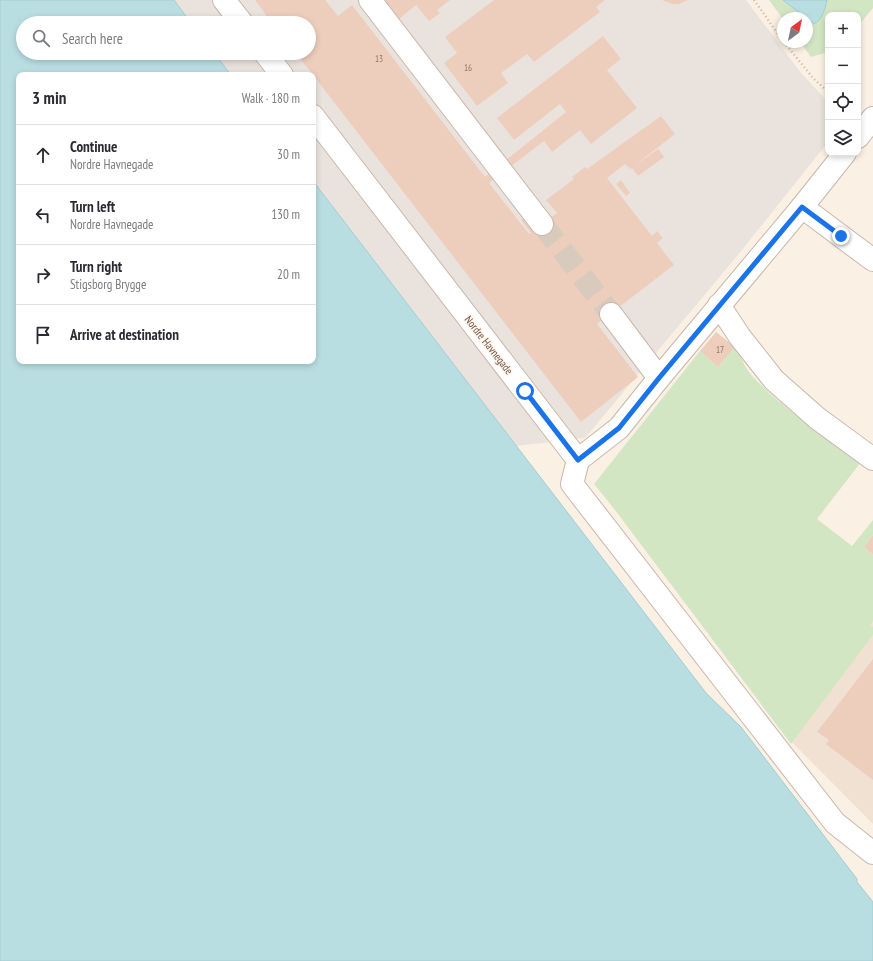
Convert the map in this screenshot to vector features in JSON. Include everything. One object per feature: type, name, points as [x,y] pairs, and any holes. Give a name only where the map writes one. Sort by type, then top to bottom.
[{"type":"street","points":[[224,0],[237,16]]},
{"type":"street","points":[[370,0],[542,224]]},
{"type":"street","points":[[270,60],[280,72]]},
{"type":"street","points":[[861,133],[873,118]]},
{"type":"street","name":"Nordre Havnegade","points":[[316,120],[578,460]]},
{"type":"street","points":[[843,156],[619,428],[578,460],[572,484],[835,824],[873,853]]},
{"type":"street","points":[[802,207],[873,260]]},
{"type":"street","points":[[719,305],[740,337],[774,380],[817,418],[873,458]]},
{"type":"street","points":[[611,314],[659,378]]},
{"type":"path","points":[[754,0],[777,33]]},
{"type":"path","points":[[789,48],[813,78],[825,89]]},
{"type":"shaded area","points":[[174,0],[746,0],[777,41],[777,48],[782,48],[801,73],[825,99],[825,146],[742,250],[585,438],[516,446],[316,185],[316,72],[229,72],[219,60],[316,60],[316,16],[186,16]]},
{"type":"shaded area","points":[[873,614],[873,824],[783,733]]},
{"type":"green space","points":[[769,0],[783,0],[799,12],[778,12]]},
{"type":"green space","points":[[827,0],[873,0],[873,8],[861,22],[861,12],[825,12],[825,53],[811,57],[804,48],[813,48],[813,22],[814,23],[824,11]]},
{"type":"green space","points":[[735,347],[748,371],[766,390],[806,423],[861,462],[817,519],[852,546],[873,520],[873,535],[864,547],[873,555],[873,621],[870,625],[873,627],[873,635],[791,744],[594,484],[700,351],[718,367]]},
{"type":"water","points":[[0,0],[174,0],[186,16],[16,16],[16,60],[219,60],[229,72],[16,72],[16,364],[316,364],[316,185],[706,693],[741,727],[857,879],[857,882],[873,902],[873,961],[0,961]]},
{"type":"water","points":[[783,0],[827,0],[822,17],[814,24],[813,12],[798,12]]},
{"type":"building","points":[[255,0],[325,0],[338,16],[352,5],[485,177],[566,112],[560,104],[514,140],[497,118],[603,36],[621,59],[607,70],[637,108],[591,144],[580,130],[552,152],[544,141],[489,183],[529,234],[531,233],[521,220],[529,214],[542,224],[557,213],[546,200],[574,179],[572,177],[585,167],[587,169],[661,116],[675,134],[634,166],[658,149],[664,157],[638,176],[632,168],[630,169],[625,164],[607,178],[652,236],[657,231],[663,238],[657,243],[674,265],[597,324],[638,377],[581,422],[316,79],[316,72],[311,72],[301,60],[316,60],[316,16],[267,16]]},
{"type":"building","points":[[384,0],[450,0],[437,10],[440,13],[429,21],[416,5],[399,19]]},
{"type":"building","points":[[494,0],[605,0],[596,7],[600,12],[534,62],[527,54],[501,73],[508,83],[477,106],[444,63],[457,53],[445,37]]},
{"type":"building","points":[[662,0],[688,0],[679,4],[672,4]]},
{"type":"building","points":[[621,180],[630,193],[626,196],[616,184]]},
{"type":"building","points":[[716,332],[735,347],[718,367],[700,351]]},
{"type":"building","points":[[873,535],[873,555],[864,547]]},
{"type":"building","points":[[873,659],[873,780],[826,744],[829,740],[817,732]]},
{"type":"tunnel","points":[[542,224],[611,314]]},
{"type":"route","points":[[525,391],[578,460],[619,428],[802,207],[841,236]]}]
